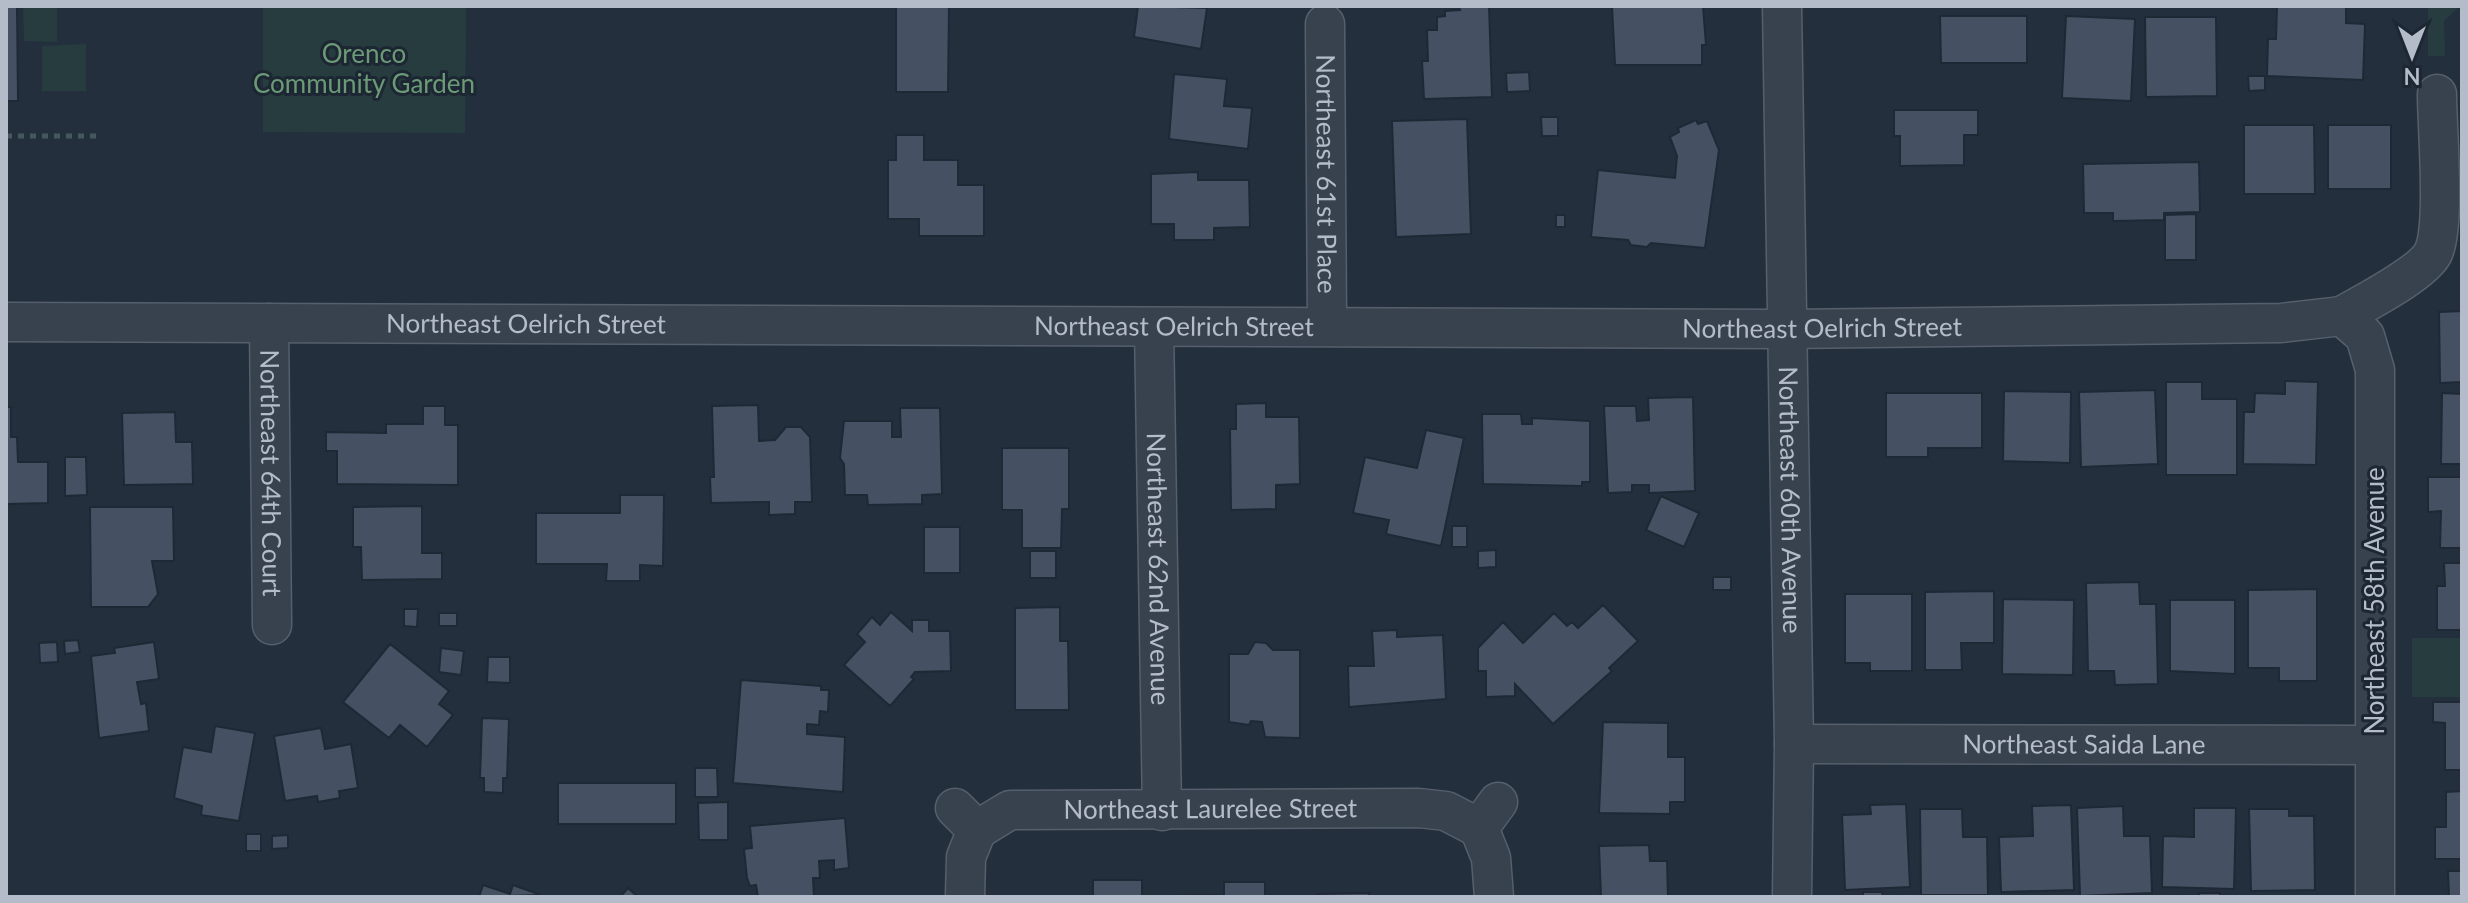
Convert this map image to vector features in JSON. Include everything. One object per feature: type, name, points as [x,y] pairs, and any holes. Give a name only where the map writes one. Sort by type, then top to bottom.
[{"type":"street","name":"Northeast 60th Avenue","points":[[1782,6],[1794,744],[1792,897]]},
{"type":"street","name":"Northeast 61st Place","points":[[1325,24],[1327,325]]},
{"type":"street","points":[[2342,316],[2416,270],[2432,254],[2438,230],[2437,94]]},
{"type":"street","name":"Northeast Oelrich Street","points":[[6,322],[1788,329],[2281,323],[2342,316]]},
{"type":"street","name":"Northeast 58th Avenue","points":[[2342,316],[2365,336],[2375,370],[2375,897]]},
{"type":"street","name":"Northeast 64th Court","points":[[269,323],[272,625]]},
{"type":"street","name":"Northeast 62nd Avenue","points":[[1154,327],[1162,811]]},
{"type":"street","name":"Northeast Saida Lane","points":[[1794,744],[2374,745]]},
{"type":"street","name":"Northeast Laurelee Street","points":[[965,897],[966,819],[1010,810],[1419,808],[1489,815],[1494,897]]},
{"type":"path","points":[[6,136],[99,136]]},
{"type":"green space","points":[[23,6],[57,6],[57,42],[24,41]]},
{"type":"green space","name":"Orenco Community Garden","points":[[263,6],[466,6],[465,133],[263,132]]},
{"type":"green space","points":[[2428,6],[2460,6],[2444,21],[2445,56],[2428,56]]},
{"type":"green space","points":[[86,44],[86,91],[42,91],[42,46]]},
{"type":"green space","points":[[2412,638],[2462,638],[2462,697],[2412,697]]},
{"type":"building","points":[[6,6],[17,6],[18,101],[6,101]]},
{"type":"building","points":[[896,6],[949,6],[948,92],[896,92]]},
{"type":"building","points":[[1138,6],[1207,8],[1201,49],[1134,37]]},
{"type":"building","points":[[1459,6],[1489,6],[1492,97],[1424,99],[1422,61],[1428,61],[1427,30],[1437,30],[1437,17],[1445,16],[1445,11],[1460,10]]},
{"type":"building","points":[[1612,6],[1703,6],[1706,45],[1702,45],[1702,65],[1615,65]]},
{"type":"building","points":[[2277,6],[2346,6],[2346,23],[2365,24],[2363,80],[2267,76],[2268,39],[2276,39]]},
{"type":"building","points":[[1940,16],[2027,16],[2027,63],[1941,63]]},
{"type":"building","points":[[2066,16],[2135,19],[2131,101],[2062,98]]},
{"type":"building","points":[[2145,17],[2216,17],[2217,96],[2146,97]]},
{"type":"building","points":[[1529,72],[1530,91],[1507,92],[1506,73]]},
{"type":"building","points":[[1174,74],[1227,79],[1224,106],[1252,108],[1248,149],[1169,139]]},
{"type":"building","points":[[2248,76],[2265,76],[2265,90],[2249,91]]},
{"type":"building","points":[[1894,110],[1978,110],[1978,135],[1964,135],[1964,165],[1900,166],[1900,136],[1894,136]]},
{"type":"building","points":[[1541,117],[1558,117],[1558,136],[1542,136]]},
{"type":"building","points":[[1467,119],[1471,234],[1396,237],[1392,121]]},
{"type":"building","points":[[1696,120],[1698,124],[1707,121],[1719,150],[1705,248],[1651,243],[1647,247],[1631,245],[1628,240],[1591,237],[1598,170],[1675,178],[1677,156],[1670,137],[1679,132],[1678,128]]},
{"type":"building","points":[[2244,125],[2314,125],[2315,194],[2244,194]]},
{"type":"building","points":[[2328,125],[2391,125],[2391,189],[2328,189]]},
{"type":"building","points":[[896,135],[924,135],[924,160],[958,160],[958,185],[984,185],[984,236],[919,236],[919,219],[888,219],[888,160],[896,160]]},
{"type":"building","points":[[2199,162],[2200,212],[2164,213],[2164,220],[2113,221],[2113,213],[2084,213],[2083,164]]},
{"type":"building","points":[[1198,172],[1198,180],[1249,180],[1250,227],[1214,228],[1214,240],[1174,240],[1174,224],[1151,224],[1151,174]]},
{"type":"building","points":[[2196,214],[2196,260],[2165,260],[2165,215]]},
{"type":"building","points":[[1556,215],[1565,215],[1565,227],[1556,227]]},
{"type":"building","points":[[2462,311],[2462,382],[2440,383],[2439,312]]},
{"type":"building","points":[[2285,381],[2318,382],[2316,465],[2243,464],[2244,412],[2254,412],[2255,393],[2285,394]]},
{"type":"building","points":[[2166,382],[2202,382],[2202,399],[2237,399],[2237,475],[2166,475]]},
{"type":"building","points":[[2155,390],[2158,464],[2081,467],[2079,392]]},
{"type":"building","points":[[2004,391],[2071,392],[2070,463],[2003,461]]},
{"type":"building","points":[[1886,393],[1982,393],[1982,448],[1928,448],[1928,457],[1886,457]]},
{"type":"building","points":[[2442,393],[2462,394],[2462,464],[2441,464]]},
{"type":"building","points":[[1693,397],[1695,491],[1649,493],[1649,485],[1632,485],[1632,492],[1608,493],[1604,406],[1636,406],[1637,421],[1649,420],[1648,398]]},
{"type":"building","points":[[1266,403],[1266,417],[1299,417],[1300,484],[1276,485],[1276,509],[1231,510],[1230,429],[1236,429],[1236,404]]},
{"type":"building","points":[[758,405],[759,441],[775,440],[786,427],[801,427],[810,437],[812,502],[795,502],[795,514],[769,515],[769,502],[711,503],[710,477],[714,477],[712,406]]},
{"type":"building","points":[[423,406],[445,406],[445,425],[458,425],[458,485],[337,484],[337,451],[326,451],[326,432],[386,433],[386,424],[423,424]]},
{"type":"building","points":[[6,407],[11,407],[11,437],[17,437],[18,462],[48,462],[48,503],[6,504]]},
{"type":"building","points":[[900,408],[940,408],[942,494],[922,495],[922,504],[868,505],[867,495],[845,495],[844,464],[840,458],[844,421],[892,421],[892,437],[901,437]]},
{"type":"building","points":[[175,412],[176,442],[192,442],[193,484],[124,485],[122,413]]},
{"type":"building","points":[[1482,414],[1521,414],[1522,424],[1532,424],[1532,418],[1590,421],[1590,482],[1582,482],[1582,486],[1483,484]]},
{"type":"building","points":[[1426,430],[1464,438],[1441,546],[1386,534],[1389,520],[1353,513],[1365,457],[1417,468]]},
{"type":"building","points":[[1002,448],[1069,448],[1069,509],[1062,509],[1061,548],[1022,548],[1022,510],[1002,510]]},
{"type":"building","points":[[65,457],[86,457],[87,495],[65,496]]},
{"type":"building","points":[[2428,477],[2462,477],[2462,548],[2440,548],[2441,511],[2428,512]]},
{"type":"building","points":[[620,495],[664,495],[663,566],[640,565],[640,581],[606,581],[607,564],[536,564],[536,513],[620,513]]},
{"type":"building","points":[[1661,496],[1699,513],[1684,547],[1646,530]]},
{"type":"building","points":[[422,506],[422,553],[442,553],[442,579],[362,580],[361,547],[353,547],[353,507]]},
{"type":"building","points":[[90,507],[173,507],[174,561],[152,561],[158,594],[148,607],[91,607]]},
{"type":"building","points":[[1452,526],[1467,526],[1467,547],[1452,547]]},
{"type":"building","points":[[924,527],[960,527],[960,573],[924,573]]},
{"type":"building","points":[[1496,550],[1496,567],[1478,568],[1478,551]]},
{"type":"building","points":[[1030,551],[1056,551],[1056,578],[1030,578]]},
{"type":"building","points":[[2444,563],[2462,563],[2462,630],[2437,630],[2437,586],[2445,586]]},
{"type":"building","points":[[1713,577],[1731,577],[1731,590],[1713,590]]},
{"type":"building","points":[[2139,582],[2140,604],[2156,604],[2158,684],[2115,685],[2114,671],[2088,671],[2086,583]]},
{"type":"building","points":[[2317,589],[2317,681],[2279,681],[2279,668],[2248,668],[2248,590]]},
{"type":"building","points":[[1994,591],[1994,643],[1961,643],[1962,670],[1925,670],[1925,592]]},
{"type":"building","points":[[1845,594],[1912,594],[1912,671],[1870,671],[1870,663],[1845,663]]},
{"type":"building","points":[[2003,599],[2074,600],[2073,675],[2002,674]]},
{"type":"building","points":[[2170,600],[2235,600],[2235,674],[2170,671]]},
{"type":"building","points":[[1603,605],[1638,641],[1609,668],[1612,671],[1553,724],[1515,684],[1515,696],[1486,697],[1486,671],[1478,671],[1478,648],[1503,622],[1523,643],[1554,613],[1567,626],[1572,622],[1578,628]]},
{"type":"building","points":[[1060,607],[1060,641],[1068,641],[1069,710],[1015,710],[1015,608]]},
{"type":"building","points":[[404,609],[418,609],[417,627],[404,626]]},
{"type":"building","points":[[891,612],[912,631],[912,620],[929,620],[929,631],[950,631],[951,671],[915,672],[911,677],[914,679],[890,706],[844,665],[865,642],[857,634],[872,617],[880,625]]},
{"type":"building","points":[[439,613],[457,613],[457,626],[439,626]]},
{"type":"building","points":[[1397,630],[1397,637],[1443,635],[1446,699],[1349,707],[1348,666],[1374,666],[1372,631]]},
{"type":"building","points":[[78,640],[80,652],[65,654],[64,641]]},
{"type":"building","points":[[57,642],[58,662],[40,663],[39,643]]},
{"type":"building","points":[[154,642],[159,679],[137,682],[141,704],[146,703],[149,731],[99,738],[91,656],[115,653],[114,648]]},
{"type":"building","points":[[1255,642],[1266,643],[1273,650],[1300,650],[1300,738],[1265,737],[1262,722],[1251,721],[1249,725],[1229,722],[1229,654],[1248,654]]},
{"type":"building","points":[[390,644],[449,691],[439,704],[453,715],[427,747],[400,725],[389,738],[343,702]]},
{"type":"building","points":[[441,648],[464,651],[461,675],[439,672]]},
{"type":"building","points":[[488,657],[510,657],[510,683],[487,682]]},
{"type":"building","points":[[741,680],[821,686],[821,690],[829,690],[828,712],[820,711],[819,725],[807,724],[807,734],[845,737],[843,792],[733,783]]},
{"type":"building","points":[[2433,702],[2462,702],[2462,770],[2445,770],[2445,723],[2433,722]]},
{"type":"building","points":[[482,718],[509,719],[507,778],[503,778],[503,793],[484,792],[484,778],[480,778]]},
{"type":"building","points":[[1603,722],[1668,723],[1668,757],[1685,757],[1685,802],[1670,802],[1670,814],[1599,813]]},
{"type":"building","points":[[215,726],[255,733],[239,821],[201,815],[202,806],[174,798],[183,747],[211,752]]},
{"type":"building","points":[[321,728],[325,749],[351,744],[358,788],[339,791],[340,798],[318,802],[317,796],[285,801],[274,736]]},
{"type":"building","points":[[695,768],[717,768],[718,797],[695,797]]},
{"type":"building","points":[[558,783],[676,783],[676,824],[558,824]]},
{"type":"building","points":[[2462,791],[2462,859],[2435,859],[2435,827],[2446,827],[2446,792]]},
{"type":"building","points":[[728,802],[728,840],[699,840],[698,803]]},
{"type":"building","points":[[1906,804],[1910,887],[1845,890],[1842,815],[1871,814],[1870,805]]},
{"type":"building","points":[[2071,805],[2074,890],[2001,892],[1999,837],[2033,836],[2032,806]]},
{"type":"building","points":[[2123,806],[2124,836],[2150,836],[2152,893],[2080,896],[2077,808]]},
{"type":"building","points":[[2194,808],[2236,808],[2234,889],[2162,887],[2163,836],[2194,837]]},
{"type":"building","points":[[1920,809],[1962,809],[1963,837],[1987,837],[1988,895],[1921,895]]},
{"type":"building","points":[[2249,809],[2289,809],[2289,816],[2314,816],[2315,890],[2251,891]]},
{"type":"building","points":[[845,818],[849,868],[834,870],[834,860],[819,861],[820,878],[813,878],[814,897],[758,897],[756,885],[750,886],[747,878],[744,849],[752,848],[750,826]]},
{"type":"building","points":[[246,834],[261,834],[261,851],[246,851]]},
{"type":"building","points":[[288,835],[288,848],[272,849],[272,836]]},
{"type":"building","points":[[1649,845],[1650,861],[1667,861],[1668,897],[1573,897],[1601,896],[1599,846]]},
{"type":"building","points":[[2448,871],[2462,871],[2462,897],[2449,897]]},
{"type":"building","points":[[1093,880],[1142,880],[1142,897],[1093,897]]},
{"type":"building","points":[[1224,882],[1265,882],[1265,897],[1224,897]]},
{"type":"building","points":[[483,885],[510,894],[513,885],[541,895],[479,897]]},
{"type":"building","points":[[628,888],[638,897],[620,897]]},
{"type":"building","points":[[1863,892],[1882,892],[1883,897],[1863,897]]},
{"type":"building","points":[[1369,893],[1369,897],[1317,897],[1317,894]]},
{"type":"building","points":[[2199,893],[2220,893],[2220,897],[2199,897]]},
{"type":"building","points":[[1169,896],[1216,897],[1169,897]]}]
